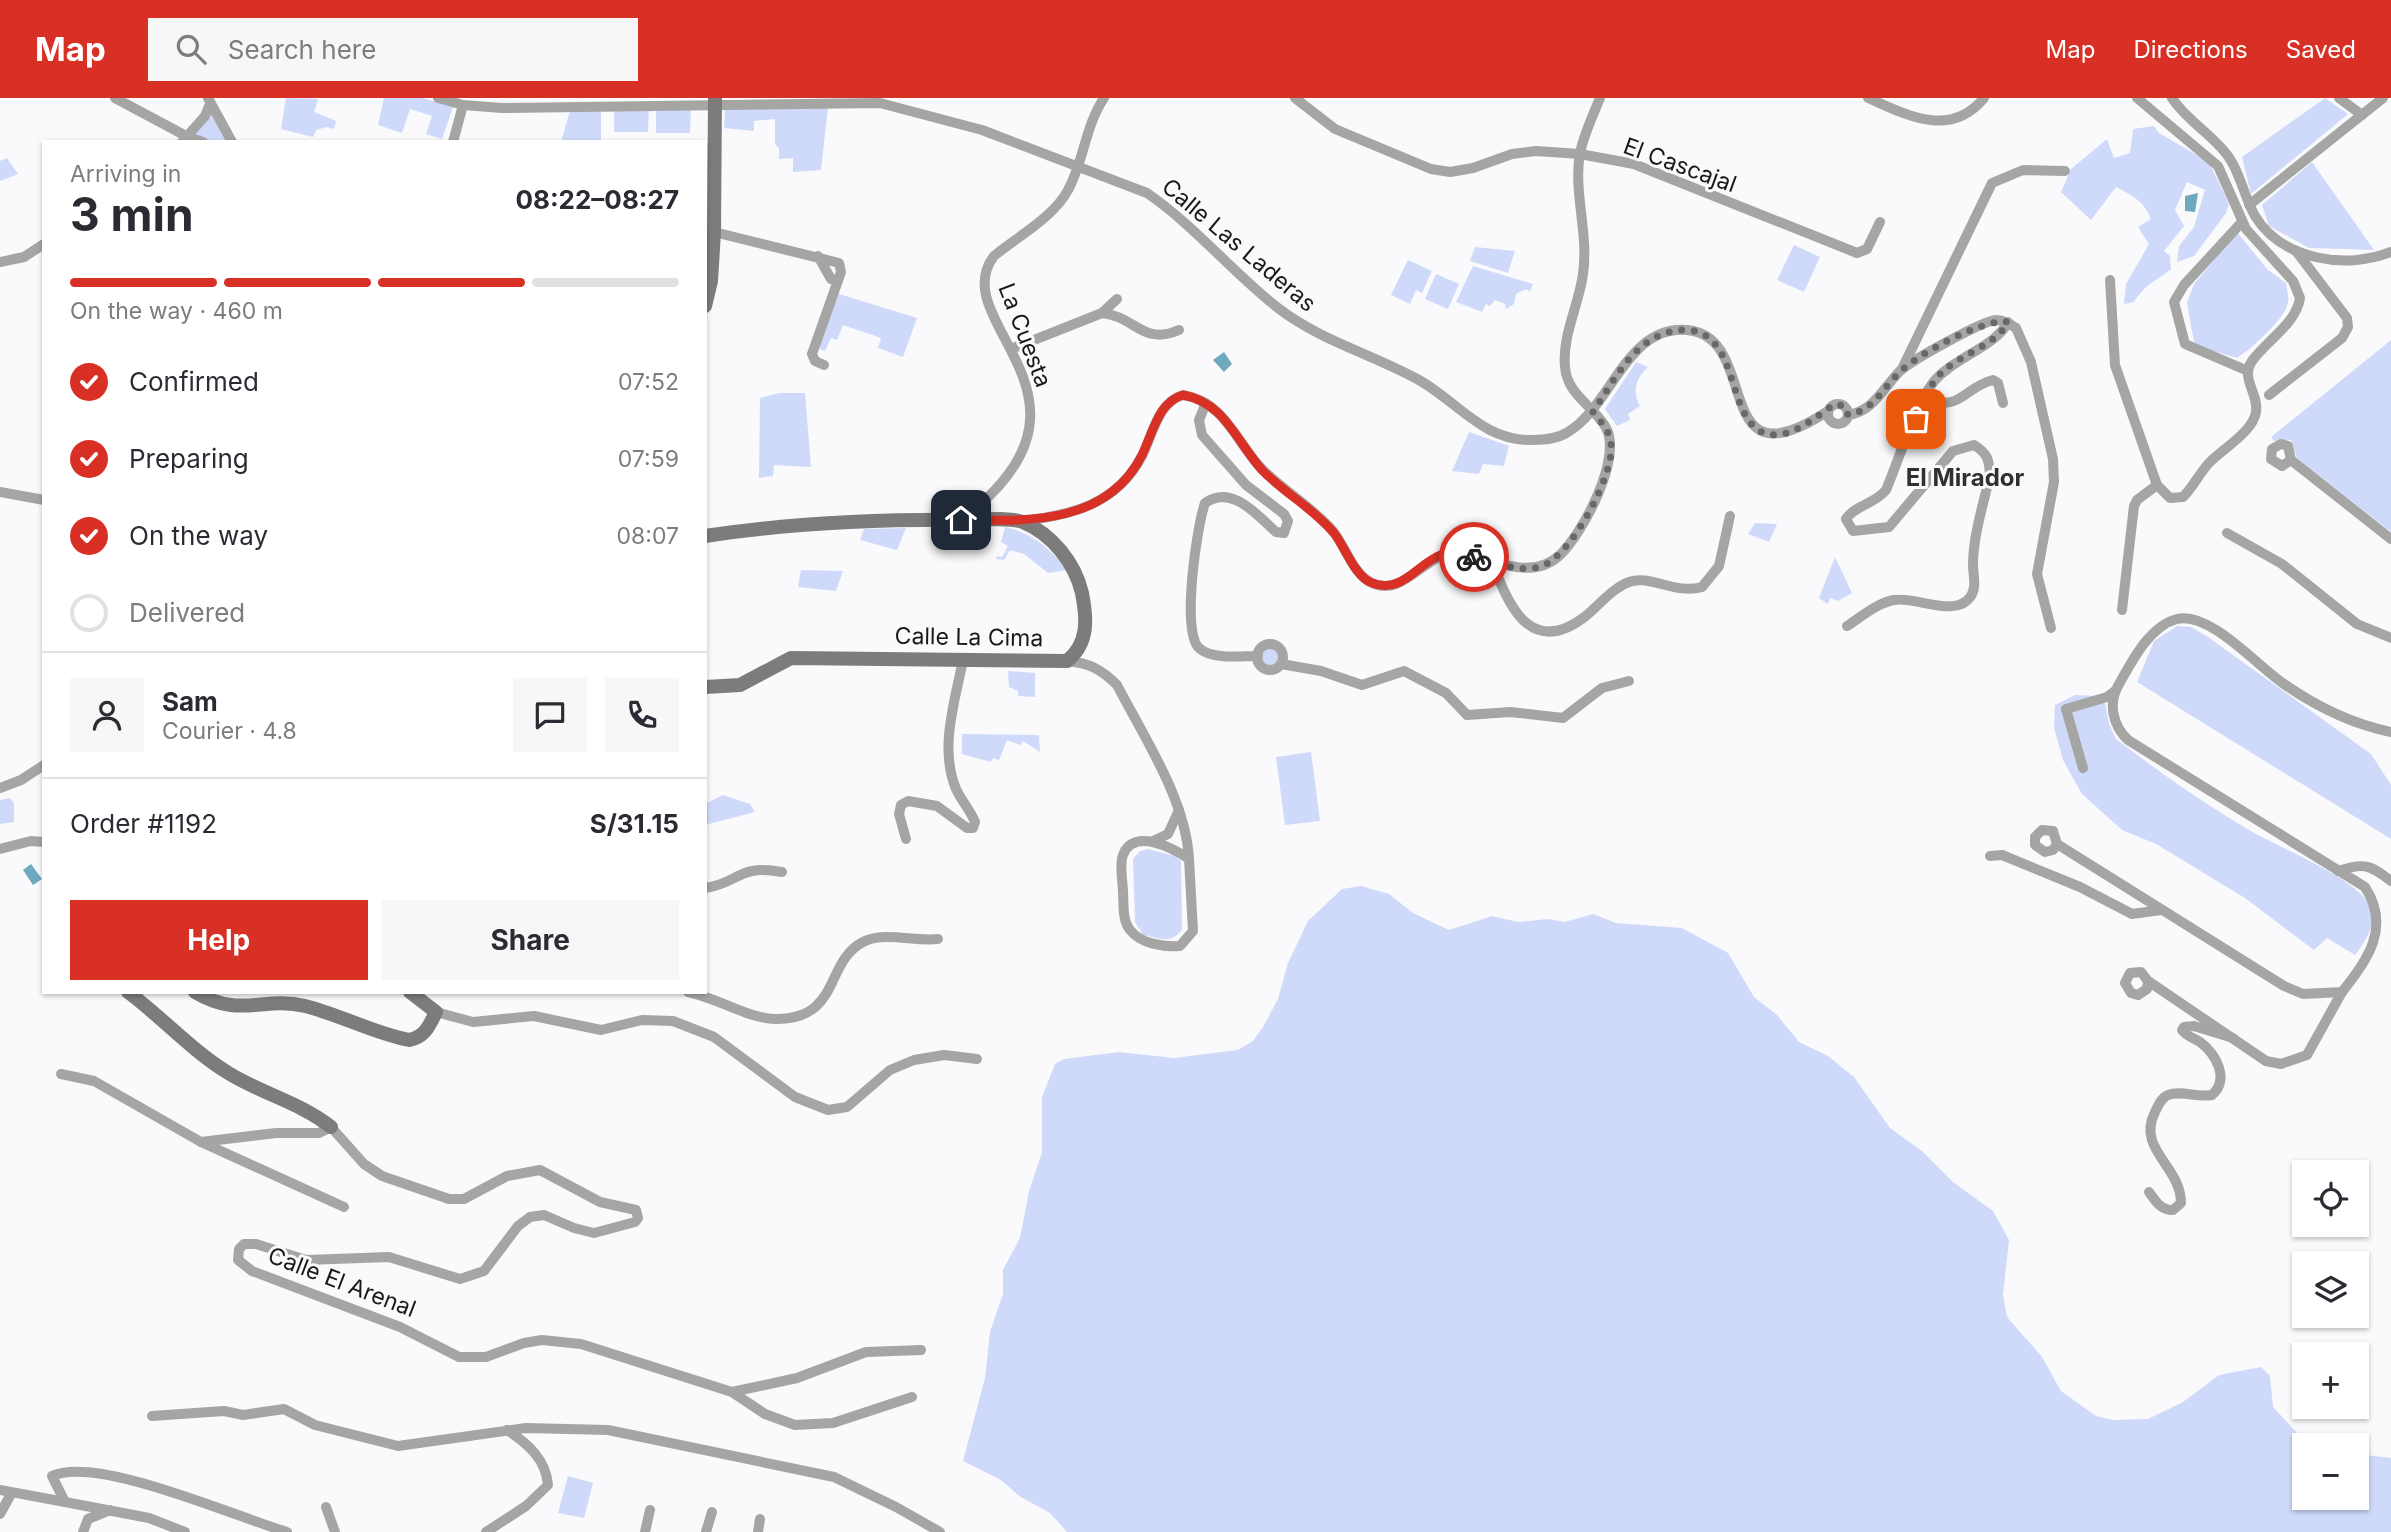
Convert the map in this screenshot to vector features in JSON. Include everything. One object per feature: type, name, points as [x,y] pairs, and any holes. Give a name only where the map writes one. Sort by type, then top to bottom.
[{"type":"street","points":[[115,98],[185,139],[205,116],[209,101]]},
{"type":"street","name":"Calle Las Laderas","points":[[438,98],[463,105],[502,107],[714,101],[880,103],[982,130],[1147,193],[1171,209],[1278,307],[1333,342],[1420,381],[1468,418],[1494,434],[1520,440],[1550,440],[1568,432],[1593,412],[1644,343],[1660,335],[1689,330],[1708,339],[1724,358],[1748,419],[1754,427],[1772,435],[1811,422],[1829,411]]},
{"type":"street","name":"La Cuesta","points":[[961,520],[996,507],[1017,465],[1030,425],[1030,403],[1025,381],[984,290],[987,265],[994,256],[1058,203],[1069,190],[1094,112],[1104,98]]},
{"type":"street","name":"El Cascajal","points":[[1295,98],[1335,129],[1431,169],[1450,172],[1472,168],[1512,154],[1536,151],[1580,154],[1634,164],[1857,253],[1867,249],[1880,222]]},
{"type":"street","points":[[707,536],[871,522],[961,520],[996,507],[1021,521],[1060,517],[1093,505],[1134,468],[1166,405],[1183,395],[1206,403],[1237,433],[1263,471],[1310,508],[1332,531],[1361,575],[1371,583],[1385,586],[1401,582],[1432,559],[1449,553],[1528,569],[1544,566],[1567,548],[1590,509],[1610,460],[1611,444],[1606,428],[1570,387],[1565,370],[1564,351],[1583,276],[1585,250],[1580,154],[1600,98]]},
{"type":"street","points":[[1868,98],[1919,120],[1950,121],[1976,107],[1984,98]]},
{"type":"street","points":[[2110,280],[2115,365],[2157,485],[2170,498],[2183,497],[2208,465],[2250,424],[2256,414],[2256,402],[2248,371],[2250,362],[2293,315],[2300,298],[2293,281],[2242,222],[2223,173],[2213,160],[2137,98]]},
{"type":"street","points":[[2172,98],[2182,113],[2227,154],[2249,205],[2269,232],[2295,250],[2347,318],[2348,327],[2342,338],[2269,396]]},
{"type":"street","points":[[2339,98],[2362,115]]},
{"type":"street","points":[[2249,205],[2383,98]]},
{"type":"street","points":[[209,101],[231,140]]},
{"type":"street","points":[[707,299],[712,281],[714,232],[714,101]]},
{"type":"street","points":[[454,140],[463,105]]},
{"type":"street","points":[[1848,415],[1840,404],[1829,411],[1832,422],[1842,423],[1848,415],[1867,409],[1902,369],[1993,183],[2023,170],[2065,171]]},
{"type":"street","points":[[2242,222],[2184,285],[2174,302],[2185,344],[2248,371]]},
{"type":"street","points":[[714,232],[839,263],[841,272],[812,354],[815,361],[824,365]]},
{"type":"street","points":[[0,262],[23,257],[42,245]]},
{"type":"street","points":[[2295,250],[2343,260],[2366,260],[2391,252]]},
{"type":"street","points":[[818,256],[831,279],[838,280]]},
{"type":"street","points":[[1011,349],[1102,313],[1117,299]]},
{"type":"street","points":[[1102,313],[1110,314],[1152,336],[1179,330]]},
{"type":"street","points":[[1902,369],[1987,322],[2008,322],[2024,339],[2053,459],[2054,482],[2037,574],[2051,628]]},
{"type":"street","points":[[1847,626],[1891,600],[1919,600],[1950,607],[1961,605],[1970,597],[1975,586],[1973,560],[1990,474],[1990,461],[1985,452],[1974,445],[1953,451],[1889,527],[1860,532],[1847,526],[1846,519],[1849,514],[1876,500],[1886,490],[1930,385],[1945,369],[1999,333],[2008,322]]},
{"type":"street","points":[[1926,395],[1939,404],[1949,405],[1993,380],[1998,383],[2003,403]]},
{"type":"street","points":[[1206,403],[1199,420],[1202,435],[1246,485],[1284,514],[1289,521],[1284,533],[1276,532],[1234,499],[1213,498],[1205,503],[1193,574],[1191,632],[1199,648],[1207,652],[1258,656]]},
{"type":"street","name":"Calle Las Laderas","points":[[1811,422],[1832,422]]},
{"type":"street","points":[[2291,460],[2391,539]]},
{"type":"street","points":[[2122,610],[2134,506],[2137,500],[2157,485]]},
{"type":"street","points":[[0,492],[42,500]]},
{"type":"street","points":[[1492,561],[1504,595],[1521,620],[1535,629],[1561,630],[1577,623],[1620,585],[1633,580],[1677,590],[1702,587],[1719,566],[1730,516]]},
{"type":"street","name":"Calle La Cima","points":[[707,687],[740,685],[791,658],[1067,661],[1076,653],[1084,635],[1085,610],[1080,587],[1059,547],[1044,533],[1021,521]]},
{"type":"street","points":[[2227,533],[2282,564],[2357,624],[2391,638]]},
{"type":"street","points":[[2083,768],[2066,709],[2107,697],[2115,691],[2159,626],[2176,619],[2195,619],[2213,628],[2283,684],[2338,716],[2391,732]]},
{"type":"street","points":[[1264,646],[1276,646],[1282,652],[1281,664],[1275,669],[1267,669],[1260,664],[1258,656],[1264,646]]},
{"type":"street","points":[[906,839],[899,814],[901,805],[908,800],[937,806],[967,828],[973,828],[975,822],[956,789],[948,757],[963,660]]},
{"type":"street","points":[[1067,661],[1088,663],[1117,685],[1180,810],[1189,859],[1193,930],[1180,946],[1163,947],[1135,935],[1128,927],[1124,915],[1122,856],[1129,846],[1140,841],[1153,841],[1168,834],[1180,810]]},
{"type":"street","points":[[1281,664],[1321,671],[1362,685],[1404,671],[1446,693],[1459,710],[1474,716],[1510,712],[1563,718],[1602,688],[1629,681]]},
{"type":"street","points":[[2115,691],[2114,715],[2128,740],[2365,887],[2375,901],[2379,915],[2373,949],[2342,992],[2307,1055],[2295,1061],[2281,1064],[2266,1061],[2148,981]]},
{"type":"street","points":[[0,788],[21,780],[42,766]]},
{"type":"street","points":[[0,849],[31,841],[42,842]]},
{"type":"street","points":[[1153,841],[1189,859]]},
{"type":"street","points":[[2057,844],[2284,986],[2303,994],[2342,992]]},
{"type":"street","points":[[1990,856],[2002,855],[2052,875],[2132,914],[2161,910]]},
{"type":"street","points":[[2338,871],[2357,865],[2372,867],[2391,881]]},
{"type":"street","points":[[707,887],[744,871],[761,869],[782,872]]},
{"type":"street","points":[[696,994],[758,1017],[789,1018],[819,1004],[842,963],[862,942],[888,937],[908,941],[938,939]]},
{"type":"street","name":"Calle El Arenal","points":[[131,994],[216,1065],[266,1094],[309,1111],[331,1127],[373,1171],[424,1192],[449,1199],[464,1199],[507,1176],[540,1170],[600,1202],[634,1209],[638,1218],[630,1224],[594,1233],[544,1215],[530,1217],[517,1226],[484,1271],[468,1278],[451,1278],[389,1257],[306,1260],[248,1243],[242,1245],[237,1254],[245,1267],[354,1312],[400,1327],[459,1357],[486,1357],[524,1343],[559,1340],[581,1344],[732,1392],[780,1422],[811,1426],[833,1423],[912,1397]]},
{"type":"street","points":[[200,994],[233,1007],[277,1004],[306,1006],[409,1040],[419,1038],[427,1031],[436,1012]]},
{"type":"street","points":[[413,994],[436,1012],[473,1022],[534,1017],[601,1030],[642,1020],[673,1021],[714,1037],[795,1097],[828,1110],[847,1107],[890,1070],[914,1060],[944,1055],[977,1059]]},
{"type":"street","points":[[2149,1192],[2157,1203],[2168,1210],[2173,1210],[2181,1203],[2179,1188],[2148,1136],[2150,1122],[2161,1100],[2174,1094],[2212,1095],[2221,1080],[2220,1068],[2203,1045],[2182,1030],[2184,1027],[2194,1026],[2233,1038]]},
{"type":"street","points":[[61,1074],[94,1081],[201,1142],[344,1207]]},
{"type":"street","points":[[201,1142],[276,1133],[318,1133],[331,1127]]},
{"type":"street","points":[[732,1392],[797,1378],[866,1352],[921,1350]]},
{"type":"street","points":[[152,1416],[224,1410],[243,1415],[284,1409],[315,1425],[398,1446],[507,1430],[608,1430],[834,1477],[940,1532]]},
{"type":"street","points":[[486,1532],[526,1506],[548,1485],[537,1455],[527,1443],[507,1430]]},
{"type":"street","points":[[65,1502],[52,1476],[71,1470],[136,1483],[194,1499],[287,1532]]},
{"type":"street","points":[[0,1490],[149,1518],[178,1531]]},
{"type":"street","points":[[0,1514],[12,1494]]},
{"type":"street","points":[[326,1507],[335,1532]]},
{"type":"street","points":[[83,1532],[88,1519],[111,1510]]},
{"type":"street","points":[[645,1532],[650,1510]]},
{"type":"street","points":[[706,1532],[712,1511]]},
{"type":"street","points":[[758,1532],[760,1519]]},
{"type":"shaded area","points":[[286,98],[318,99],[314,112],[336,121],[334,129],[327,127],[316,130],[313,137],[281,129]]},
{"type":"shaded area","points":[[384,98],[423,98],[453,107],[442,139],[426,134],[432,116],[410,109],[402,133],[378,125]]},
{"type":"shaded area","points":[[2325,98],[2348,114],[2251,194],[2242,157]]},
{"type":"shaded area","points":[[210,104],[231,140],[197,140],[188,137]]},
{"type":"shaded area","points":[[656,105],[691,105],[690,133],[656,133]]},
{"type":"shaded area","points":[[614,106],[649,106],[648,132],[614,132]]},
{"type":"shaded area","points":[[828,107],[821,170],[793,172],[793,158],[779,159],[779,148],[775,144],[775,119],[754,121],[754,131],[724,128],[725,109]]},
{"type":"shaded area","points":[[570,111],[601,111],[601,140],[562,140]]},
{"type":"shaded area","points":[[2154,126],[2159,133],[2209,162],[2229,204],[2226,213],[2194,256],[2177,262],[2179,246],[2194,227],[2205,190],[2187,182],[2175,210],[2184,226],[2164,251],[2170,256],[2171,269],[2146,287],[2134,302],[2124,304],[2126,284],[2149,244],[2138,227],[2151,219],[2148,213],[2137,200],[2116,187],[2091,220],[2061,192],[2071,169],[2107,139],[2114,158],[2130,153],[2133,129]]},
{"type":"shaded area","points":[[7,158],[18,174],[0,181],[0,161]]},
{"type":"shaded area","points":[[2312,162],[2374,250],[2309,248],[2269,226],[2262,205]]},
{"type":"shaded area","points":[[2198,193],[2195,212],[2185,211],[2185,196]]},
{"type":"shaded area","points":[[2237,232],[2267,269],[2286,283],[2288,297],[2287,306],[2279,319],[2237,358],[2199,347],[2194,342],[2187,303],[2194,284]]},
{"type":"shaded area","points":[[1794,245],[1820,257],[1804,292],[1777,280]]},
{"type":"shaded area","points":[[1475,247],[1515,251],[1508,273],[1470,261]]},
{"type":"shaded area","points":[[1408,260],[1432,271],[1422,293],[1416,290],[1410,304],[1391,295]]},
{"type":"shaded area","points":[[1473,266],[1533,284],[1530,292],[1526,289],[1516,294],[1514,304],[1506,309],[1505,304],[1495,300],[1490,306],[1486,304],[1482,312],[1456,302]]},
{"type":"shaded area","points":[[1436,274],[1459,284],[1448,309],[1425,299]]},
{"type":"shaded area","points":[[836,293],[917,318],[903,357],[878,348],[881,338],[843,325],[837,340],[831,338],[825,351],[821,350],[819,345]]},
{"type":"shaded area","points":[[2391,340],[2391,532],[2297,458],[2291,440],[2274,441],[2271,437]]},
{"type":"shaded area","points":[[1224,352],[1232,364],[1224,372],[1213,360]]},
{"type":"shaded area","points":[[1636,362],[1648,367],[1636,385],[1640,406],[1628,414],[1630,420],[1617,426],[1605,409]]},
{"type":"shaded area","points":[[779,393],[805,393],[811,467],[774,465],[773,476],[759,478],[760,398]]},
{"type":"shaded area","points":[[1469,432],[1509,446],[1504,466],[1483,464],[1479,474],[1452,471]]},
{"type":"shaded area","points":[[1755,523],[1777,524],[1769,542],[1748,534]]},
{"type":"shaded area","points":[[1005,527],[1040,542],[1067,570],[1048,573],[1024,554],[1010,550],[1004,560],[996,559],[997,556],[1002,557],[1008,546],[1001,542]]},
{"type":"shaded area","points":[[906,528],[897,550],[860,540],[864,529]]},
{"type":"shaded area","points":[[1835,557],[1852,593],[1838,601],[1830,598],[1828,604],[1819,598]]},
{"type":"shaded area","points":[[801,570],[843,571],[836,591],[798,587]]},
{"type":"shaded area","points":[[2177,626],[2191,627],[2208,637],[2371,754],[2391,785],[2391,839],[2137,682],[2154,641]]},
{"type":"shaded area","points":[[1270,644],[1279,648],[1283,657],[1279,666],[1270,670],[1261,666],[1257,657],[1261,648]]},
{"type":"shaded area","points":[[1008,671],[1035,673],[1035,697],[1018,696],[1018,691],[1009,687]]},
{"type":"shaded area","points":[[2075,695],[2096,696],[2105,703],[2109,724],[2116,739],[2181,786],[2249,830],[2330,872],[2359,892],[2368,902],[2373,915],[2367,937],[2355,955],[2327,938],[2314,950],[2245,898],[2156,844],[2122,830],[2082,794],[2063,760],[2054,728],[2055,705]]},
{"type":"shaded area","points":[[962,734],[1039,735],[1040,752],[1023,741],[1020,745],[1007,740],[999,760],[993,758],[991,762],[962,754]]},
{"type":"shaded area","points":[[1311,752],[1320,821],[1285,825],[1276,757]]},
{"type":"shaded area","points":[[723,795],[750,804],[755,812],[707,824],[707,803]]},
{"type":"shaded area","points":[[10,798],[14,803],[14,822],[0,824],[0,800]]},
{"type":"shaded area","points":[[1148,849],[1175,856],[1181,861],[1182,929],[1169,939],[1143,935],[1135,922],[1133,859],[1140,851]]},
{"type":"shaded area","points":[[31,864],[42,879],[33,885],[23,870]]},
{"type":"shaded area","points":[[1361,886],[1389,894],[1413,913],[1449,930],[1492,916],[1518,922],[1548,919],[1565,922],[1593,914],[1616,923],[1682,928],[1728,953],[1754,997],[1777,1015],[1799,1042],[1828,1056],[1854,1077],[1890,1128],[1922,1151],[1953,1182],[1993,1211],[2009,1240],[2003,1295],[2007,1317],[2042,1357],[2061,1391],[2096,1416],[2113,1420],[2148,1419],[2183,1402],[2219,1375],[2261,1367],[2270,1376],[2273,1407],[2297,1433],[2292,1433],[2292,1510],[2369,1510],[2369,1455],[2391,1458],[2391,1532],[1067,1532],[1050,1513],[1019,1496],[1001,1480],[963,1461],[985,1378],[990,1332],[1003,1294],[1003,1270],[1020,1238],[1029,1191],[1042,1153],[1042,1097],[1055,1064],[1064,1059],[1119,1052],[1174,1058],[1238,1050],[1253,1041],[1278,999],[1288,963],[1308,921],[1342,889]]},
{"type":"shaded area","points":[[568,1476],[593,1483],[584,1518],[558,1513]]},
{"type":"way so far","points":[[1474,557],[1528,569],[1544,566],[1567,548],[1590,509],[1610,460],[1611,444],[1606,428],[1593,412],[1633,353],[1644,343],[1675,330],[1702,334],[1714,344],[1724,358],[1748,419],[1754,427],[1772,435],[1782,434],[1811,422],[1835,404],[1844,406],[1848,415],[1861,412],[1872,404],[1902,369],[1936,348],[1987,322],[2008,322],[1999,333],[1945,369],[1930,385],[1916,419]]},
{"type":"district","name":"El Mirador","points":[[1965,478]]},
{"type":"route","points":[[961,520],[1021,521],[1060,517],[1093,505],[1125,479],[1134,468],[1166,405],[1183,395],[1193,397],[1215,409],[1237,433],[1263,471],[1310,508],[1332,531],[1361,575],[1371,583],[1385,586],[1401,582],[1415,575],[1440,555],[1458,553],[1474,557]]}]
